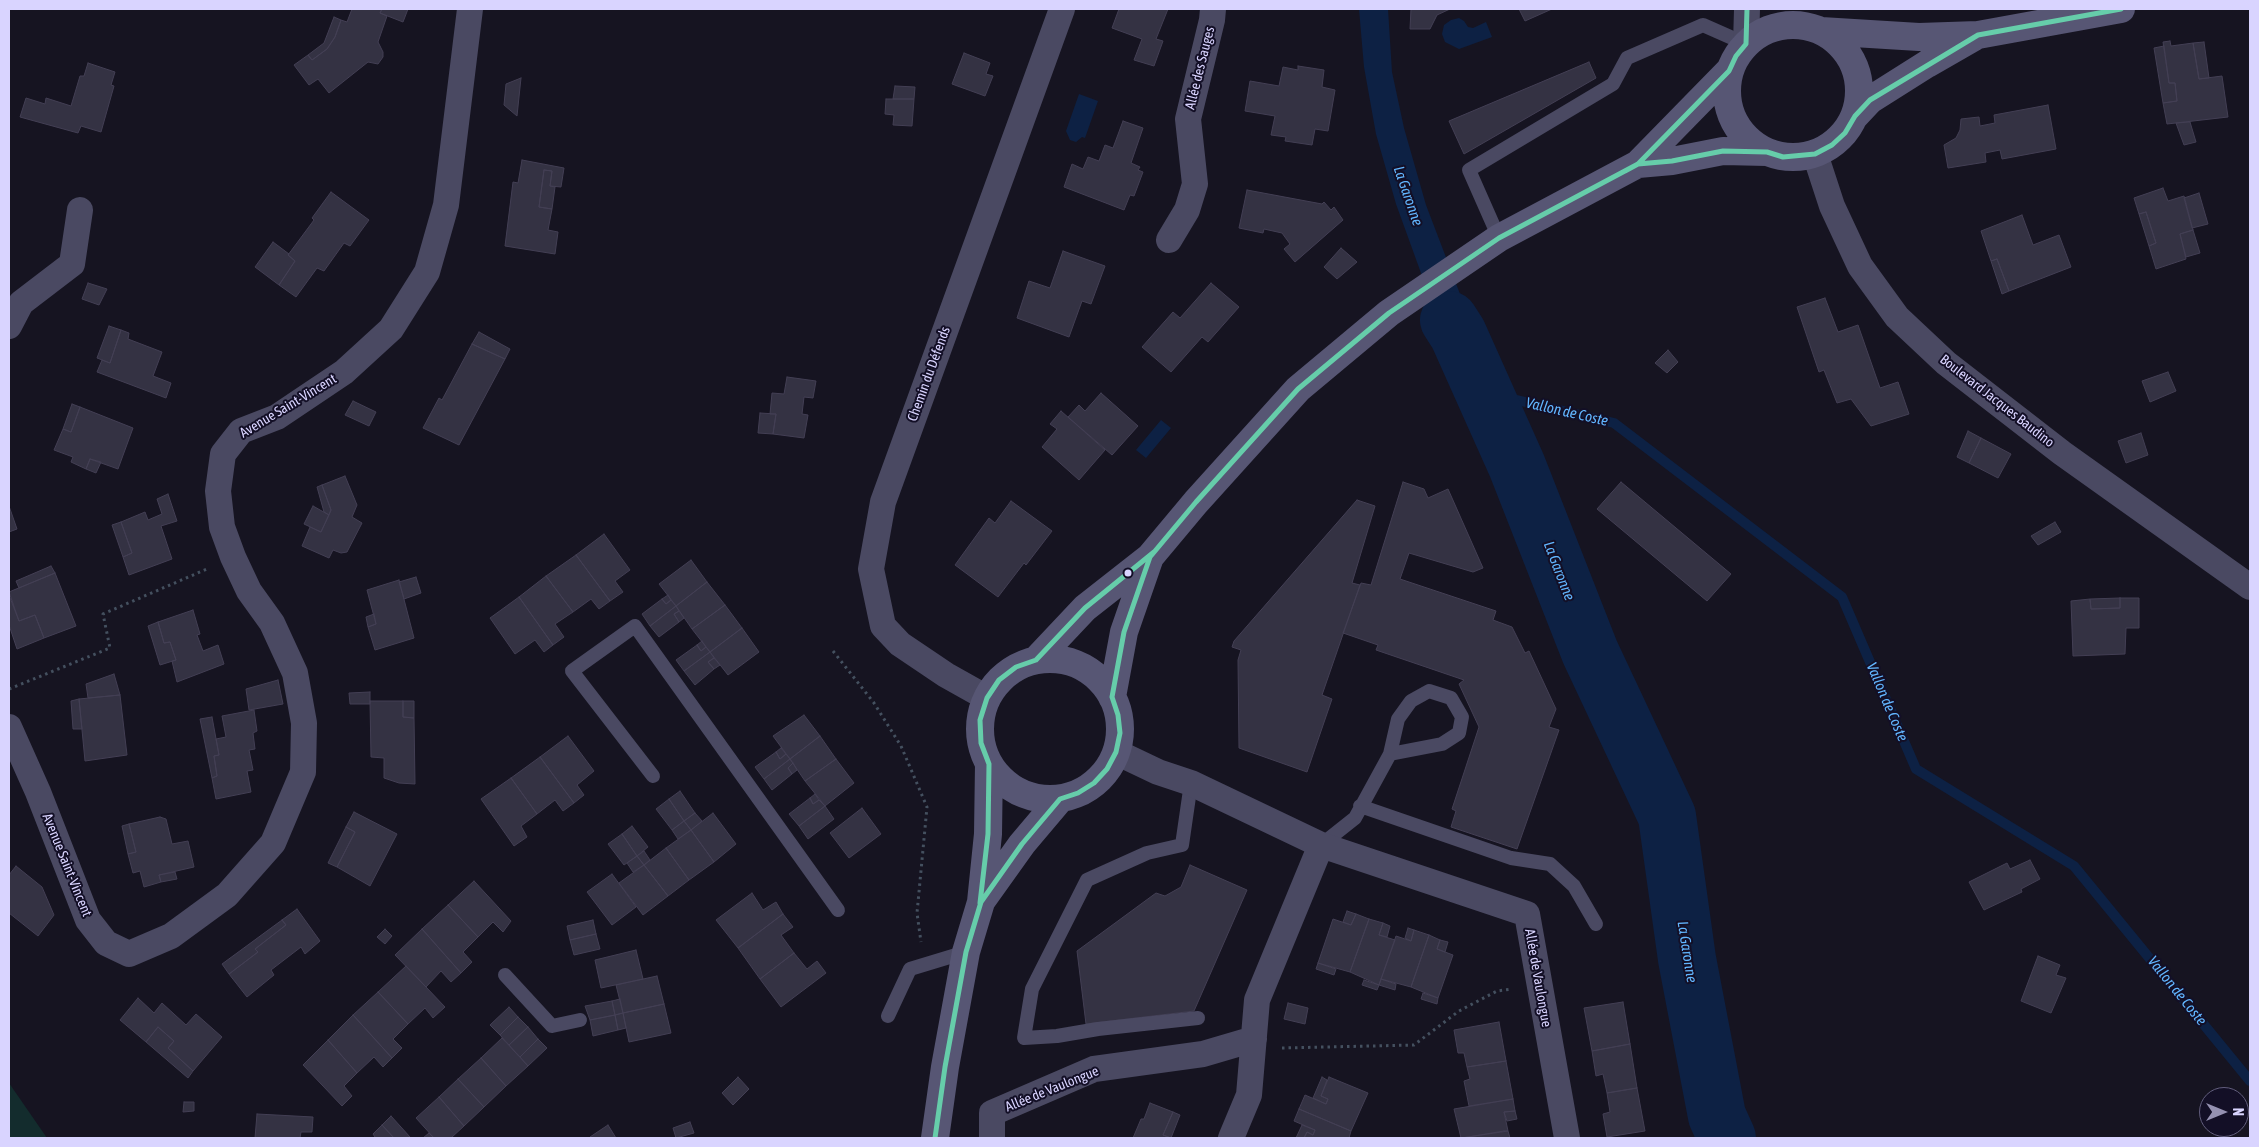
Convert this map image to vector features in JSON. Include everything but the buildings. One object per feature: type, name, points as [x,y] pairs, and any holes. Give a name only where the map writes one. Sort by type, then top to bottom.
[{"type":"main road","points":[[1978,35],[1870,100],[1855,116],[1845,133],[1832,146],[1815,154],[1799,158],[1783,157],[1767,152],[1750,142],[1738,128],[1730,110],[1727,90],[1730,71],[1736,56],[1746,44],[1762,32],[1781,25],[1801,25],[1821,31],[1919,37],[1978,35],[2121,9]]},
{"type":"main road","points":[[1821,31],[1838,42],[1856,70],[1859,96],[1855,116]]},
{"type":"main road","points":[[1036,660],[1085,608],[1150,557],[1196,502],[1298,389],[1389,313],[1499,238],[1638,164],[1730,71]]},
{"type":"main road","points":[[1638,164],[1672,161],[1722,151],[1767,152]]},
{"type":"main road","points":[[1112,697],[1124,632],[1150,557]]},
{"type":"main road","points":[[1058,659],[1080,665],[1099,678],[1112,697],[1118,715],[1120,733],[1116,752],[1107,769],[1094,783],[1078,793],[1060,798],[1040,798],[1019,792],[1002,781],[989,764],[981,743],[980,720],[987,698],[999,680],[1010,671],[1036,660],[1058,659]]},
{"type":"main road","points":[[935,1138],[945,1067],[966,952],[981,902],[988,834],[989,764]]},
{"type":"main road","points":[[981,902],[1022,844],[1060,798]]},
{"type":"street","name":"Avenue Saint-Vincent","points":[[9,727],[38,792],[88,920],[106,943],[129,954],[171,936],[227,894],[273,843],[303,772],[304,723],[295,673],[272,622],[249,591],[233,557],[222,527],[218,491],[223,454],[241,431],[277,417],[344,372],[391,329],[428,272],[446,204],[470,9]]},
{"type":"street","name":"Chemin du Défends","points":[[987,698],[946,675],[900,644],[883,626],[871,568],[883,502],[1062,9]]},
{"type":"street","name":"Allée des Sauges","points":[[1169,240],[1187,210],[1195,184],[1188,119],[1213,9]]},
{"type":"street","points":[[1746,44],[1747,9]]},
{"type":"street","name":"Boulevard Jacques Baudino","points":[[1815,154],[1832,206],[1860,266],[1897,317],[1946,363],[2062,453],[2250,587]]},
{"type":"street","points":[[9,326],[21,303],[72,264],[80,210]]},
{"type":"street","name":"Allée de Vaulongue","points":[[1116,752],[1158,772],[1191,783],[1320,845],[1527,914],[1567,1138]]},
{"type":"street","points":[[1231,1138],[1248,1095],[1257,1000],[1320,845]]},
{"type":"street","name":"Allée de Vaulongue","points":[[992,1138],[992,1113],[1094,1069],[1203,1054],[1253,1044]]},
{"type":"lane","points":[[1499,238],[1469,170],[1613,84],[1626,58],[1703,25],[1746,44]]},
{"type":"lane","points":[[653,776],[572,671],[635,626],[838,910]]},
{"type":"lane","points":[[1320,845],[1355,818],[1390,754],[1398,718],[1411,701],[1429,690],[1451,698],[1462,717],[1459,732],[1442,744],[1390,754]]},
{"type":"lane","points":[[1191,783],[1182,845],[1147,853],[1087,880],[1032,988],[1024,1038],[1057,1036],[1098,1029],[1198,1018]]},
{"type":"lane","points":[[1360,806],[1511,858],[1550,864],[1574,886],[1596,924]]},
{"type":"lane","points":[[888,1016],[910,970],[966,952]]},
{"type":"lane","points":[[505,975],[552,1026],[580,1020]]},
{"type":"path","points":[[9,689],[110,648],[103,614],[233,557]]},
{"type":"path","points":[[833,650],[874,703],[901,746],[926,807],[918,913],[921,944],[926,964]]},
{"type":"path","points":[[1253,1044],[1414,1045],[1459,1012],[1497,991],[1540,985]]},
{"type":"green space","points":[[9,1083],[47,1138],[9,1138]]},
{"type":"water","points":[[1359,9],[1388,9],[1392,72],[1404,128],[1426,205],[1460,294],[1474,340],[1483,392],[1462,369],[1438,320],[1396,204],[1376,134],[1364,67]]},
{"type":"water","points":[[1459,18],[1468,27],[1473,28],[1486,22],[1492,37],[1459,49],[1445,42],[1442,34],[1444,25],[1451,20]]},
{"type":"water","points":[[1079,94],[1098,101],[1085,138],[1082,137],[1076,142],[1070,140],[1066,131]]},
{"type":"water","points":[[1161,420],[1171,428],[1146,458],[1136,450]]},
{"type":"waterway","name":"La Garonne","points":[[1449,320],[1458,334],[1517,466],[1590,652],[1667,816],[1687,959],[1717,1116],[1727,1138]]},
{"type":"waterway","name":"Vallon de Coste","points":[[1483,392],[1614,423],[1842,597],[1916,769],[2074,866],[2250,1081]]},
{"type":"transit line","points":[[1625,171],[1638,164],[1729,71],[1736,56],[1746,44],[1747,9]]},
{"type":"transit line","points":[[935,1138],[945,1067],[966,952],[981,902],[1022,844],[1060,799],[1078,793],[1094,783],[1107,769],[1116,752],[1120,733],[1118,715],[1112,697],[1124,632],[1150,557],[1196,502],[1298,389],[1389,313],[1499,238],[1638,164],[1672,161],[1723,151],[1767,152],[1783,157],[1815,154],[1832,145],[1845,133],[1855,116],[1870,100],[1978,35],[2121,9]]},
{"type":"transit line","points":[[980,903],[988,834],[989,764],[981,743],[980,720],[987,698],[999,680],[1016,667],[1036,660],[1085,608],[1154,552]]}]
